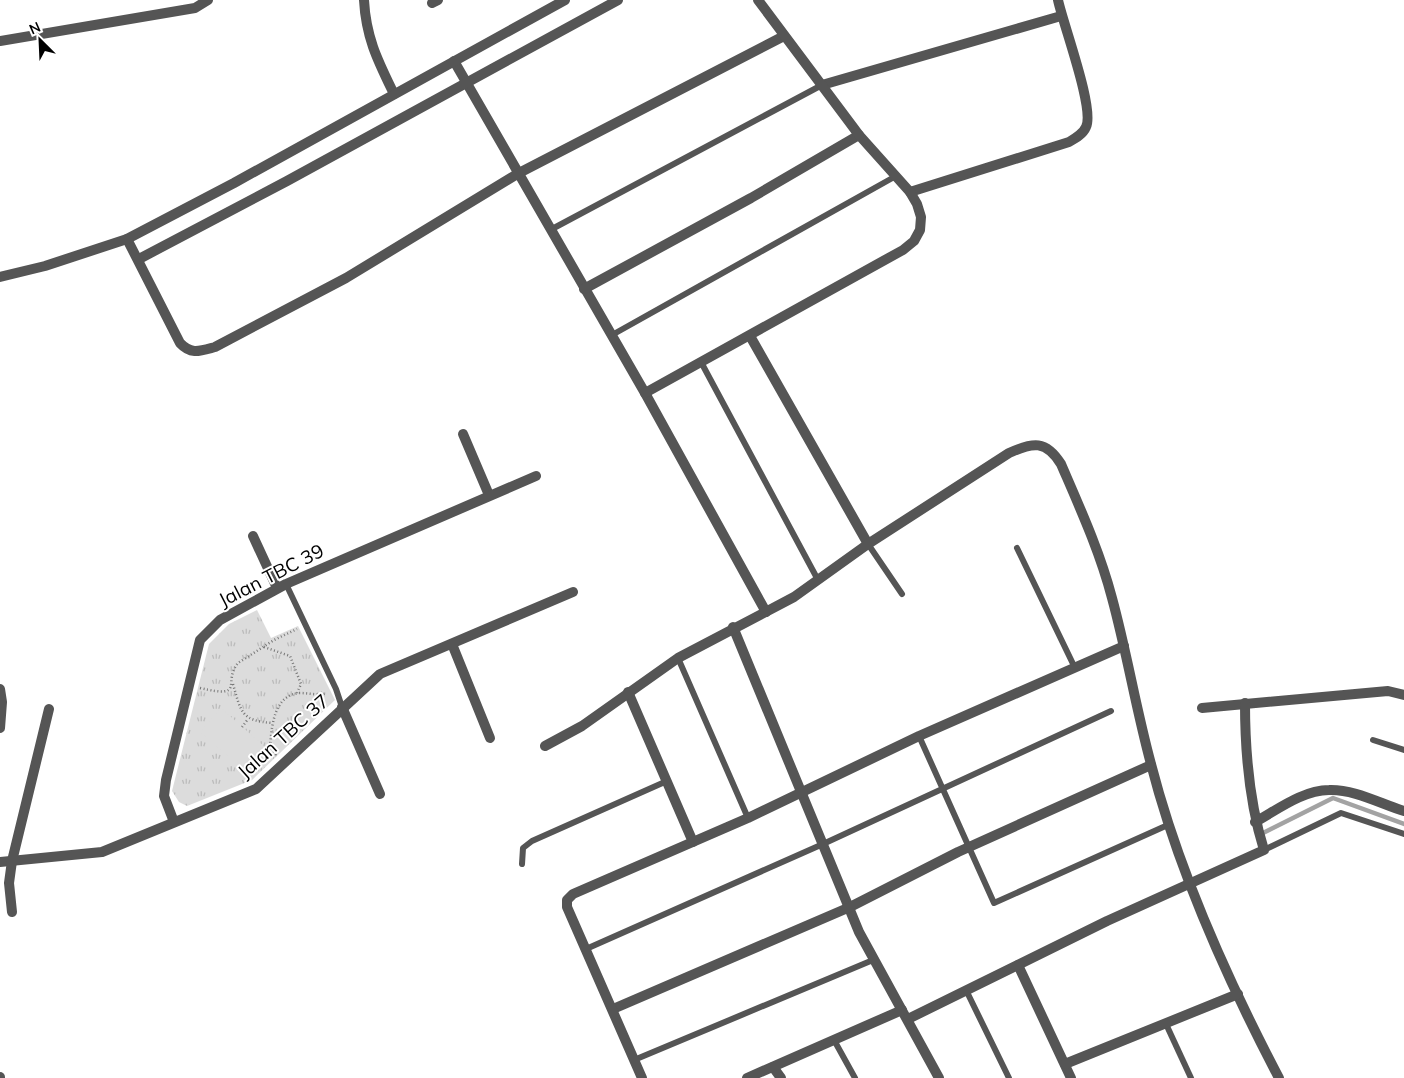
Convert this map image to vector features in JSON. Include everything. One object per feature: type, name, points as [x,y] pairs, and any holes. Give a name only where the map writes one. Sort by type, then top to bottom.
[{"type":"street","points":[[0,41],[195,8],[208,0]]},
{"type":"street","points":[[364,0],[365,24],[370,42],[394,94]]},
{"type":"street","points":[[0,277],[45,266],[127,239],[565,0]]},
{"type":"street","points":[[139,259],[287,181],[618,0]]},
{"type":"street","points":[[645,393],[903,250],[914,241],[920,230],[921,217],[910,192],[859,135],[758,0]]},
{"type":"street","points":[[910,192],[1069,142],[1081,135],[1087,126],[1086,101],[1058,0]]},
{"type":"street","points":[[822,85],[1061,16]]},
{"type":"street","points":[[127,239],[139,259],[180,342],[186,350],[193,352],[204,350],[346,278],[518,173],[784,36]]},
{"type":"street","points":[[454,61],[552,228],[584,289],[645,393],[766,612]]},
{"type":"street","points":[[584,289],[751,198],[859,135]]},
{"type":"street","points":[[750,336],[868,544]]},
{"type":"street","points":[[464,434],[489,495]]},
{"type":"street","points":[[545,746],[582,726],[678,658],[733,627],[766,612],[818,580],[868,544],[1009,453],[1033,445],[1043,446],[1054,453],[1061,464],[1096,548],[1112,597],[1151,765],[1190,885],[1238,994],[1279,1078]]},
{"type":"street","name":"Jalan TBC 39","points":[[174,822],[164,796],[166,780],[200,640],[220,620],[281,586],[536,476]]},
{"type":"street","points":[[253,536],[281,586]]},
{"type":"street","name":"Jalan TBC 37","points":[[0,862],[102,852],[256,789],[342,707],[380,674],[572,592]]},
{"type":"street","points":[[733,627],[872,960],[940,1078]]},
{"type":"street","points":[[452,644],[490,738]]},
{"type":"street","points":[[642,1078],[567,907],[567,900],[573,894],[748,818],[918,736],[1124,646]]},
{"type":"street","points":[[0,689],[2,702],[0,728]]},
{"type":"street","points":[[1202,708],[1388,691],[1404,695]]},
{"type":"street","points":[[628,692],[693,842]]},
{"type":"street","points":[[747,1078],[834,1040],[905,1015],[966,990],[1107,921],[1264,850],[1255,822],[1248,780],[1245,703]]},
{"type":"street","points":[[342,707],[380,794]]},
{"type":"street","points":[[12,912],[9,883],[12,861],[49,709]]},
{"type":"street","points":[[613,1009],[850,907],[968,848],[1151,765]]},
{"type":"street","points":[[1255,822],[1304,796],[1329,790],[1342,791],[1404,811]]},
{"type":"street","points":[[1018,965],[1072,1078]]},
{"type":"street","points":[[1065,1064],[1238,994]]},
{"type":"street","points":[[773,1067],[781,1078]]},
{"type":"lane","points":[[552,228],[822,85]]},
{"type":"lane","points":[[612,335],[896,176]]},
{"type":"lane","points":[[701,362],[818,580]]},
{"type":"lane","points":[[868,544],[902,594]]},
{"type":"lane","points":[[1017,548],[1075,668]]},
{"type":"lane","points":[[281,586],[306,626],[336,689],[342,707]]},
{"type":"lane","points":[[678,658],[748,818]]},
{"type":"lane","points":[[586,949],[823,844],[1111,711]]},
{"type":"lane","points":[[918,736],[994,903],[1170,824]]},
{"type":"lane","points":[[1374,740],[1404,750]]},
{"type":"lane","points":[[522,864],[523,848],[532,841],[667,781]]},
{"type":"lane","points":[[1264,850],[1341,813],[1404,834]]},
{"type":"lane","points":[[634,1060],[872,960]]},
{"type":"lane","points":[[966,990],[1009,1078]]},
{"type":"lane","points":[[1166,1024],[1191,1078]]},
{"type":"lane","points":[[834,1040],[855,1078]]},
{"type":"path","points":[[273,723],[248,719],[242,712],[233,684],[236,666],[264,647],[306,626]]},
{"type":"path","points":[[264,647],[290,656],[294,660],[300,684],[297,693]]},
{"type":"path","points":[[188,685],[220,692],[227,690],[233,684]]},
{"type":"path","points":[[284,763],[270,746],[275,712],[280,704],[297,693],[324,694],[336,689]]},
{"type":"path","points":[[242,726],[248,719]]},
{"type":"green space","points":[[257,610],[271,638],[298,626],[335,700],[252,780],[187,806],[179,802],[172,791],[209,644],[229,624]]},
{"type":"green space","points":[[221,708],[265,747],[244,770],[200,732]]},
{"type":"waterway","points":[[1261,834],[1333,798],[1404,824]]}]
